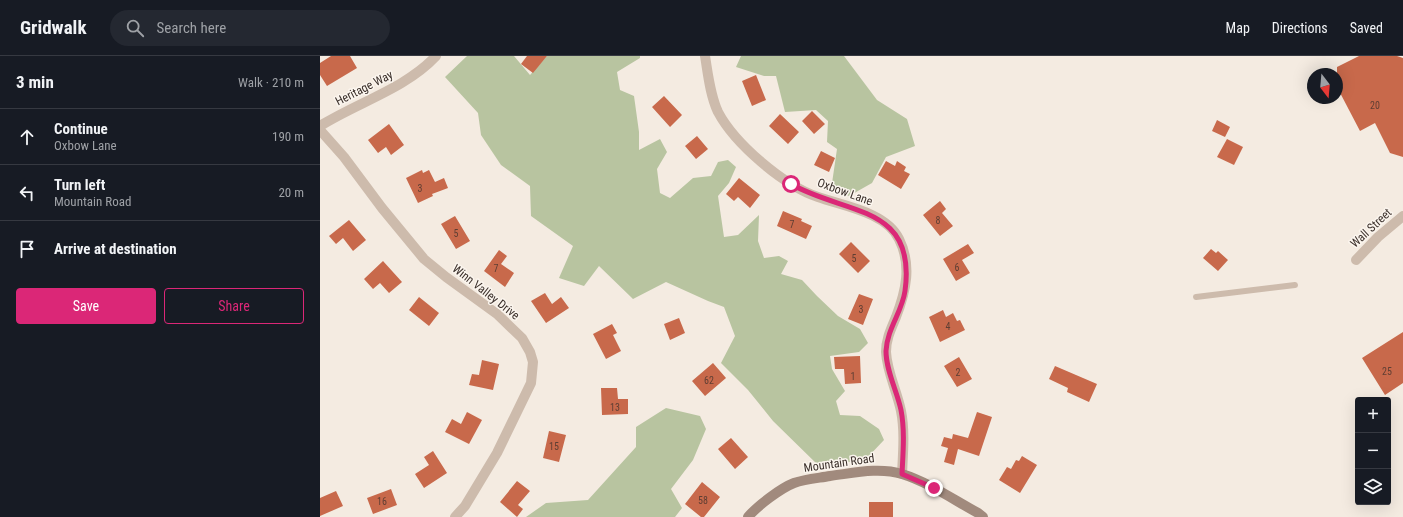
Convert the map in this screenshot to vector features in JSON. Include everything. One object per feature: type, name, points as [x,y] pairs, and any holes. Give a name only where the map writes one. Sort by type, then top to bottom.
[{"type":"street","name":"Heritage Way","points":[[320,126],[405,81],[419,72],[436,56]]},
{"type":"street","name":"Oxbow Lane","points":[[705,56],[711,91],[718,112],[726,124],[749,150],[791,184],[817,196],[876,217],[893,230],[899,238],[903,249],[907,280],[905,294],[889,334],[886,353],[891,379],[901,411],[903,436],[902,474]]},
{"type":"street","name":"Winn Valley Drive","points":[[320,130],[344,157],[382,208],[424,259],[497,314],[522,338],[530,352],[533,362],[531,383],[497,452],[465,506],[455,517]]},
{"type":"street","name":"Wall Street","points":[[1356,260],[1378,237],[1403,216]]},
{"type":"street","name":"Mountain Road","points":[[748,517],[752,512],[772,497],[794,483],[858,472],[883,470],[902,474],[934,488],[978,513],[982,517]]},
{"type":"lane","points":[[1196,297],[1295,285]]},
{"type":"green space","points":[[467,56],[514,56],[530,75],[547,56],[640,56],[640,58],[617,72],[620,90],[634,96],[639,132],[639,150],[660,139],[667,152],[657,169],[660,193],[670,198],[693,178],[711,176],[718,162],[728,160],[736,167],[729,183],[718,196],[724,237],[738,235],[759,215],[758,241],[764,258],[779,256],[788,261],[781,274],[802,280],[838,316],[860,329],[868,343],[859,352],[830,356],[832,369],[845,391],[836,401],[840,415],[860,416],[879,429],[884,440],[866,459],[820,467],[773,421],[748,390],[721,363],[735,336],[724,307],[666,282],[633,299],[599,266],[584,286],[559,278],[573,246],[531,216],[530,186],[501,165],[481,135],[478,113],[445,77]]},
{"type":"green space","points":[[741,56],[844,56],[877,100],[907,119],[915,146],[886,157],[872,183],[849,196],[831,190],[837,149],[827,142],[828,121],[816,110],[785,112],[776,76],[764,76],[736,67]]},
{"type":"green space","points":[[666,408],[700,416],[706,429],[693,460],[671,489],[682,508],[675,517],[526,517],[546,503],[588,500],[636,447],[636,427]]},
{"type":"building","points":[[331,56],[350,56],[357,68],[327,86],[320,75],[320,63]]},
{"type":"building","points":[[527,56],[547,56],[533,73],[521,64]]},
{"type":"building","points":[[1359,56],[1397,56],[1403,58],[1403,157],[1390,153],[1375,123],[1360,131],[1343,98],[1343,68],[1337,67]]},
{"type":"building","points":[[756,75],[766,100],[752,106],[742,81]]},
{"type":"building","points":[[664,96],[682,115],[670,127],[652,107]]},
{"type":"building","points":[[812,111],[825,124],[814,134],[802,121]]},
{"type":"building","points":[[780,114],[799,132],[788,144],[769,126]]},
{"type":"building","points":[[1217,120],[1230,127],[1225,137],[1212,131]]},
{"type":"building","points":[[389,124],[404,145],[391,155],[386,147],[378,153],[368,140]]},
{"type":"building","points":[[697,136],[708,149],[696,159],[685,146]]},
{"type":"building","points":[[1227,139],[1243,147],[1234,165],[1217,157]]},
{"type":"building","points":[[821,151],[835,158],[829,172],[814,165]]},
{"type":"building","points":[[886,161],[895,166],[897,161],[906,167],[904,171],[910,174],[901,189],[878,175]]},
{"type":"building","points":[[422,170],[423,173],[429,170],[435,182],[444,178],[448,188],[432,194],[433,196],[418,203],[406,178]]},
{"type":"building","points":[[739,178],[760,195],[750,208],[738,197],[734,201],[726,194]]},
{"type":"building","points":[[940,201],[946,209],[942,213],[953,226],[940,236],[923,215]]},
{"type":"building","points":[[783,211],[802,219],[801,221],[812,226],[806,239],[777,226]]},
{"type":"building","points":[[455,216],[470,241],[456,249],[441,224]]},
{"type":"building","points":[[349,220],[366,240],[353,251],[343,238],[336,244],[329,236]]},
{"type":"building","points":[[851,242],[870,261],[858,273],[839,254]]},
{"type":"building","points":[[968,244],[974,253],[962,260],[970,273],[956,281],[943,259]]},
{"type":"building","points":[[1211,249],[1216,253],[1218,251],[1228,260],[1218,271],[1203,258]]},
{"type":"building","points":[[499,250],[507,256],[501,264],[514,273],[505,287],[484,271]]},
{"type":"building","points":[[383,261],[402,282],[389,293],[380,283],[373,289],[364,279]]},
{"type":"building","points":[[545,293],[552,304],[561,297],[569,308],[546,323],[531,301]]},
{"type":"building","points":[[859,294],[873,299],[863,325],[848,319]]},
{"type":"building","points":[[419,297],[439,313],[429,326],[409,310]]},
{"type":"building","points":[[943,310],[946,317],[953,313],[957,321],[960,320],[965,330],[940,342],[929,317]]},
{"type":"building","points":[[679,318],[685,333],[670,340],[664,324]]},
{"type":"building","points":[[612,324],[617,333],[613,335],[621,351],[606,359],[593,334]]},
{"type":"building","points":[[1403,332],[1403,383],[1385,395],[1362,358]]},
{"type":"building","points":[[860,356],[861,383],[845,384],[844,369],[835,369],[834,357]]},
{"type":"building","points":[[959,357],[972,379],[957,387],[944,366]]},
{"type":"building","points":[[482,360],[499,364],[493,390],[469,385],[472,374],[479,375]]},
{"type":"building","points":[[713,363],[726,378],[705,396],[692,381]]},
{"type":"building","points":[[1055,366],[1097,384],[1089,402],[1067,392],[1068,388],[1049,379]]},
{"type":"building","points":[[601,388],[617,388],[618,399],[628,399],[628,414],[602,415]]},
{"type":"building","points":[[467,412],[482,420],[469,444],[445,432],[452,419],[461,424]]},
{"type":"building","points":[[977,412],[992,417],[979,456],[958,449],[954,465],[944,462],[948,448],[941,446],[944,437],[952,439],[953,434],[968,438]]},
{"type":"building","points":[[549,431],[566,435],[559,462],[543,458]]},
{"type":"building","points":[[731,438],[748,457],[735,469],[718,449]]},
{"type":"building","points":[[433,451],[447,473],[424,488],[415,474],[429,465],[424,457]]},
{"type":"building","points":[[1022,456],[1037,465],[1020,493],[999,480],[1007,467],[1011,469],[1016,460],[1019,461]]},
{"type":"building","points":[[517,481],[530,491],[518,505],[523,509],[517,517],[500,502]]},
{"type":"building","points":[[702,482],[720,497],[704,517],[701,517],[685,504]]},
{"type":"building","points":[[391,489],[397,505],[373,514],[367,498]]},
{"type":"building","points":[[336,491],[343,506],[320,516],[320,498]]},
{"type":"building","points":[[869,502],[893,502],[893,517],[869,517]]},
{"type":"route","points":[[791,184],[804,191],[876,217],[893,230],[899,238],[903,249],[907,270],[907,280],[905,294],[889,334],[886,353],[891,379],[901,411],[903,436],[902,474],[934,488]]}]
